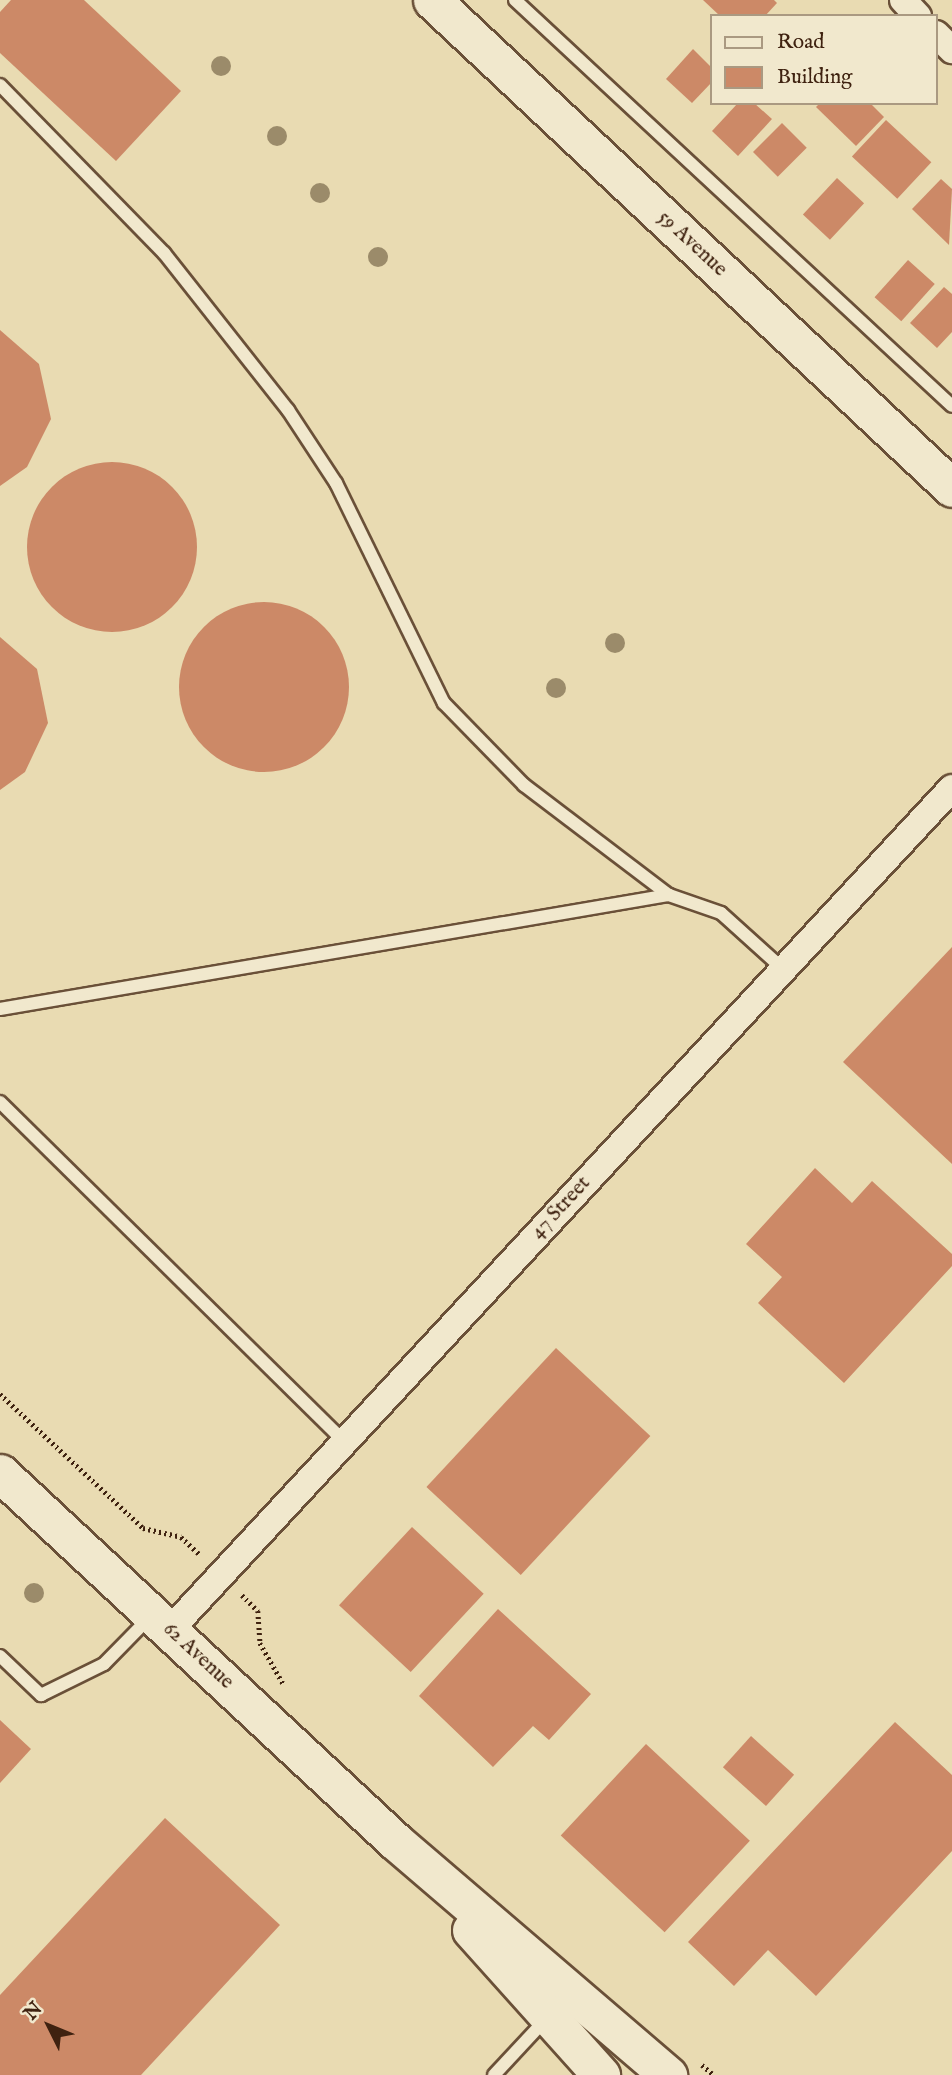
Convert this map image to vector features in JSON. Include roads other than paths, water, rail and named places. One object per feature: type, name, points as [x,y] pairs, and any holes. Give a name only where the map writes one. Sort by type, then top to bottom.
[{"type":"main road","name":"59 Avenue","points":[[432,0],[952,488]]},
{"type":"main road","name":"62 Avenue","points":[[0,1473],[395,1841],[571,1991],[683,2068]]},
{"type":"main road","name":"62 Avenue","points":[[395,1841],[547,2018],[601,2075]]},
{"type":"street","points":[[903,0],[916,14]]},
{"type":"street","points":[[938,36],[952,50]]},
{"type":"street","name":"47 Street","points":[[162,1622],[344,1441],[952,788]]},
{"type":"lane","points":[[515,0],[952,406]]},
{"type":"lane","points":[[0,85],[164,253],[288,410],[336,483],[444,703],[524,785],[669,895],[721,913],[783,970]]},
{"type":"lane","points":[[0,1009],[669,895]]},
{"type":"lane","points":[[0,1102],[344,1441]]},
{"type":"lane","points":[[0,1656],[41,1695],[104,1664],[162,1622]]},
{"type":"lane","points":[[494,2075],[571,1991]]}]
